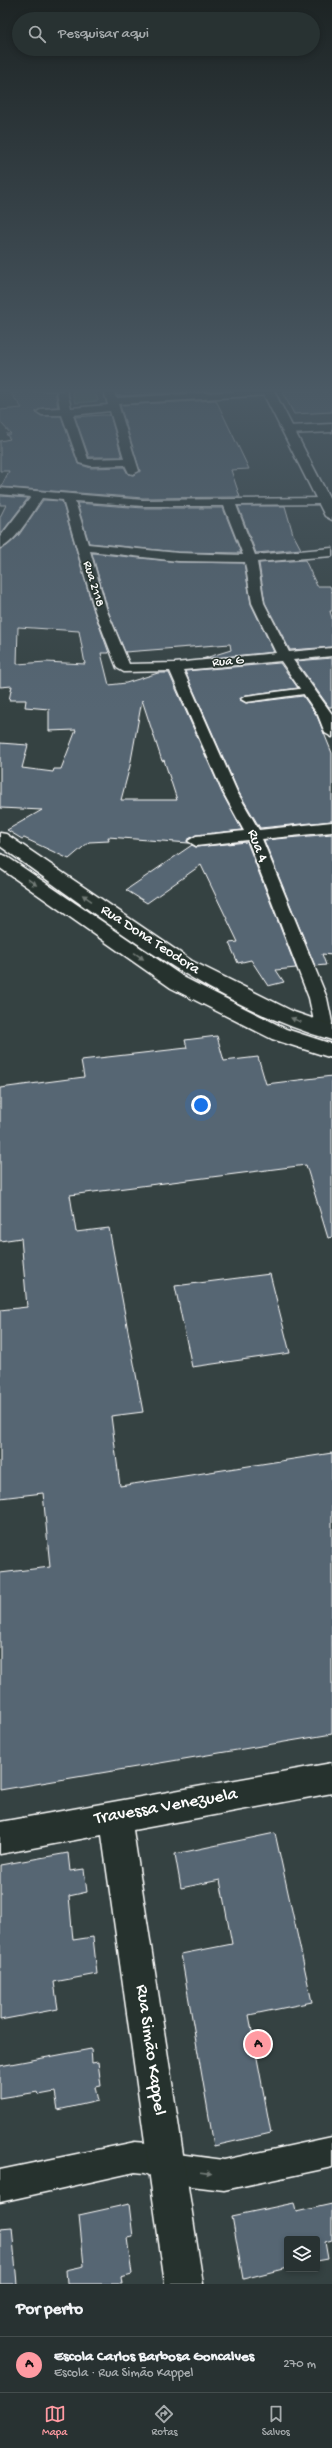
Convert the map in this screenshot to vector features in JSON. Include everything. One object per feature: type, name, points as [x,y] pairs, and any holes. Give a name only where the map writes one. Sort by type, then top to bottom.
[{"type":"main road","points":[[323,498],[332,516]]},
{"type":"main road","name":"Rua Dona Teodora","points":[[0,838],[184,966],[287,1016],[329,1032]]},
{"type":"main road","name":"Rua Dona Teodora","points":[[0,860],[178,983],[279,1034],[332,1051]]},
{"type":"main road","name":"Travessa Venezuela","points":[[0,1838],[332,1778]]},
{"type":"main road","name":"Rua Simão Kappel","points":[[115,1816],[184,2284]]},
{"type":"street","points":[[0,544],[13,531],[36,498]]},
{"type":"street","name":"Rua 2118","points":[[68,498],[101,611],[124,668]]},
{"type":"street","points":[[75,498],[143,503],[229,503],[301,498]]},
{"type":"street","points":[[229,503],[251,560],[258,603],[285,657],[307,691],[325,714],[332,733]]},
{"type":"street","points":[[82,547],[111,548],[191,558],[251,560],[332,552]]},
{"type":"street","name":"Rua G","points":[[124,668],[175,667],[332,652]]},
{"type":"street","name":"Rua 4","points":[[175,667],[224,780],[248,822],[318,998],[329,1032]]},
{"type":"street","points":[[246,699],[307,691]]},
{"type":"street","points":[[196,841],[332,827]]},
{"type":"street","points":[[0,2186],[135,2157],[148,2158],[167,2168],[224,2175],[332,2152]]},
{"type":"building","points":[[0,498],[28,498],[0,535],[0,517],[6,505],[0,505]]},
{"type":"building","points":[[43,500],[62,501],[94,611],[109,653],[101,653],[109,685],[126,683],[158,673],[169,673],[222,793],[242,830],[196,835],[187,840],[189,843],[108,837],[109,841],[89,842],[69,859],[24,838],[22,839],[7,830],[42,810],[0,808],[0,743],[28,745],[22,768],[53,772],[54,769],[61,769],[76,730],[49,731],[49,709],[25,707],[26,700],[9,700],[12,686],[0,687],[0,549],[7,546],[19,535]],"holes":[[[18,627],[79,631],[85,664],[46,662],[17,664]],[[142,700],[162,761],[164,760],[177,800],[121,800],[130,766]]]},
{"type":"building","points":[[77,503],[143,508],[223,508],[241,553],[178,552],[89,543]]},
{"type":"building","points":[[238,506],[285,506],[293,534],[301,549],[256,553]]},
{"type":"building","points":[[92,553],[178,562],[244,563],[251,604],[274,652],[202,659],[231,650],[230,644],[125,652],[108,611]]},
{"type":"building","points":[[305,560],[317,586],[330,586],[332,593],[332,611],[330,611],[332,618],[332,647],[290,650],[265,603],[259,563]]},
{"type":"building","points":[[332,658],[332,707],[329,707],[296,661]]},
{"type":"building","points":[[280,663],[298,688],[246,695],[240,700],[246,703],[303,696],[317,716],[332,753],[332,821],[260,828],[238,791],[185,671]]},
{"type":"building","points":[[332,834],[332,955],[322,954],[326,965],[315,966],[264,840]]},
{"type":"building","points":[[247,842],[296,968],[276,970],[284,982],[268,986],[251,960],[238,963],[229,943],[238,942],[201,865],[147,903],[126,890],[192,845],[196,847]]},
{"type":"building","points":[[217,1036],[224,1061],[258,1057],[266,1084],[332,1076],[332,1237],[328,1238],[306,1165],[70,1195],[76,1232],[109,1228],[143,1412],[111,1416],[120,1486],[332,1453],[332,1734],[0,1790],[0,1573],[50,1567],[43,1493],[0,1498],[0,1310],[27,1307],[21,1238],[0,1241],[0,1088],[84,1077],[81,1060],[187,1048],[185,1040]]},
{"type":"building","points":[[270,1274],[290,1353],[192,1367],[175,1286]]},
{"type":"building","points":[[275,1833],[312,2002],[249,2015],[271,2133],[214,2146],[181,1954],[232,1944],[220,1880],[181,1888],[175,1854]]},
{"type":"building","points":[[68,1853],[70,1871],[84,1869],[87,1892],[69,1896],[73,1940],[93,1937],[97,1974],[54,1982],[58,2009],[0,2020],[0,1865]]},
{"type":"building","points":[[91,2049],[92,2063],[98,2062],[101,2086],[95,2087],[98,2101],[58,2110],[55,2092],[39,2095],[38,2092],[0,2098],[0,2066]]},
{"type":"building","points":[[294,2203],[296,2212],[332,2204],[332,2240],[325,2242],[328,2259],[320,2260],[320,2236],[284,2236],[284,2269],[243,2279],[232,2216]]},
{"type":"building","points":[[129,2204],[133,2237],[127,2238],[132,2274],[121,2277],[122,2284],[67,2284],[66,2270],[84,2266],[79,2215]]},
{"type":"building","points":[[12,2227],[17,2284],[0,2284],[0,2228]]},
{"type":"place","name":"Escola Carlos Barbosa Goncalves","points":[[258,2044]]}]
